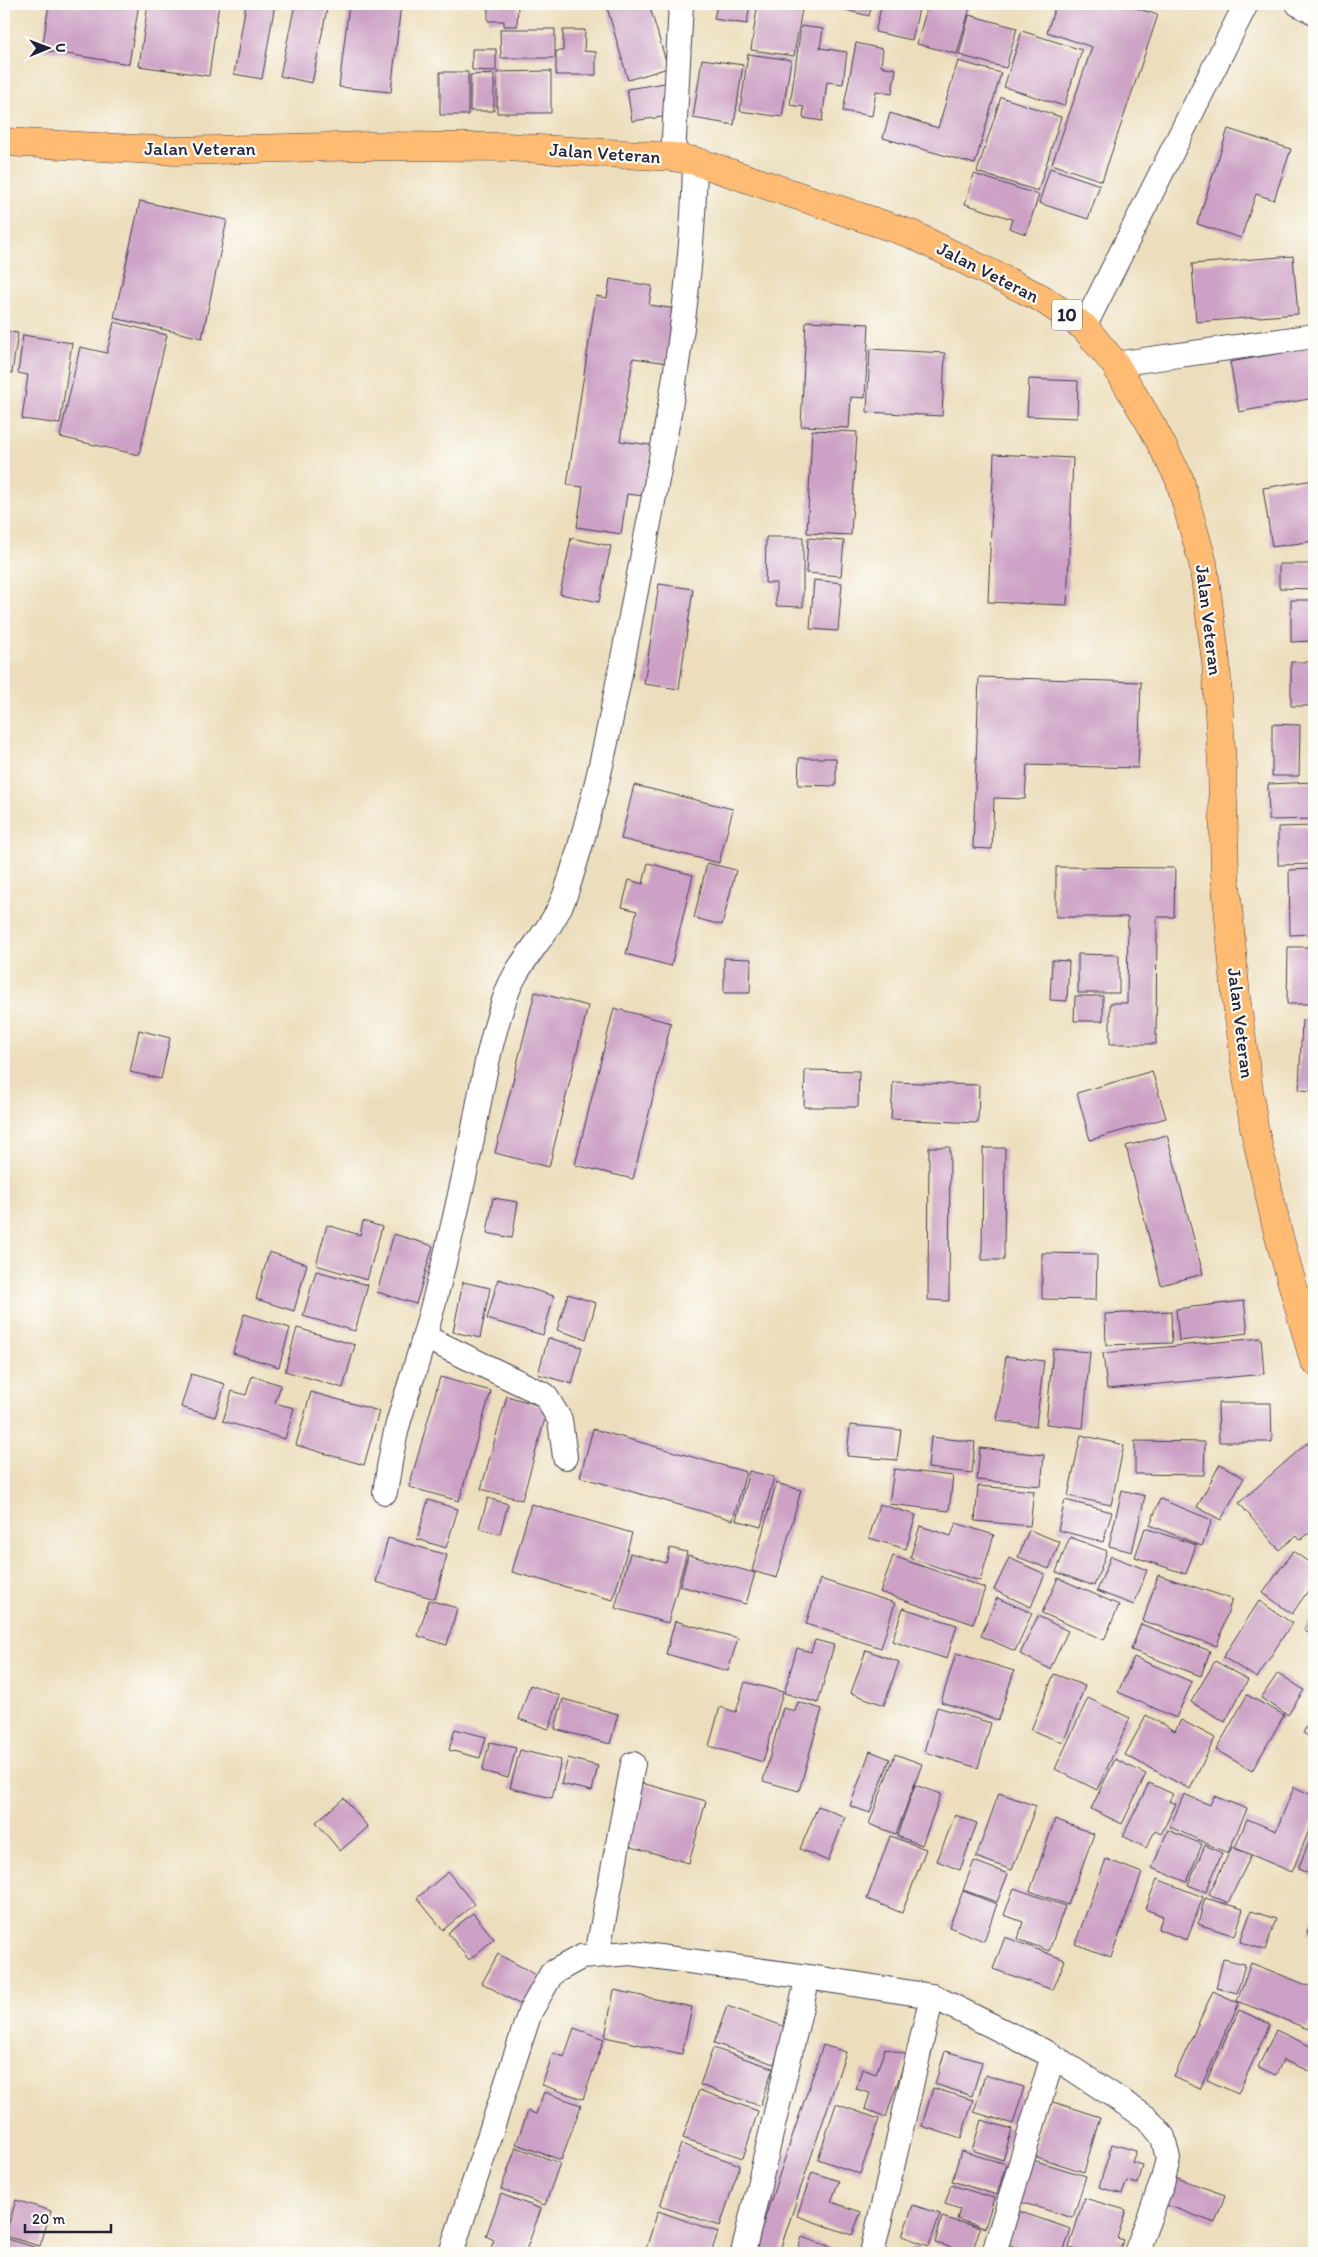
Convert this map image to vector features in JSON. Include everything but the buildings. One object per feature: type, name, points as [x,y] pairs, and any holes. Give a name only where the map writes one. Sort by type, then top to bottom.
[{"type":"highway","name":"Jalan Veteran","points":[[4,142],[175,151],[368,146],[506,147],[684,159],[911,234],[1041,298],[1084,327],[1115,364],[1153,428],[1179,478],[1204,563],[1216,662],[1222,766],[1225,873],[1236,997],[1253,1118],[1278,1233],[1314,1361]]},
{"type":"street","points":[[385,1492],[398,1424],[425,1337],[462,1188],[489,1046],[508,989],[522,964],[550,926],[564,899],[588,817],[648,532],[686,312],[694,209],[684,159],[680,4]]},
{"type":"street","points":[[1084,327],[1246,4]]},
{"type":"street","points":[[1298,4],[1314,12]]},
{"type":"street","points":[[1115,364],[1314,336]]},
{"type":"street","points":[[425,1337],[545,1395],[560,1420],[565,1457]]},
{"type":"street","points":[[597,1956],[633,1764]]},
{"type":"street","points":[[451,2253],[530,2012],[552,1973],[580,1957],[630,1954],[808,1976],[932,1996],[1053,2056],[1147,2118],[1163,2137],[1168,2159],[1162,2183],[1136,2253]]},
{"type":"street","points":[[743,2253],[808,1976]]},
{"type":"street","points":[[872,2253],[932,1996]]},
{"type":"street","points":[[994,2253],[1053,2056]]}]
